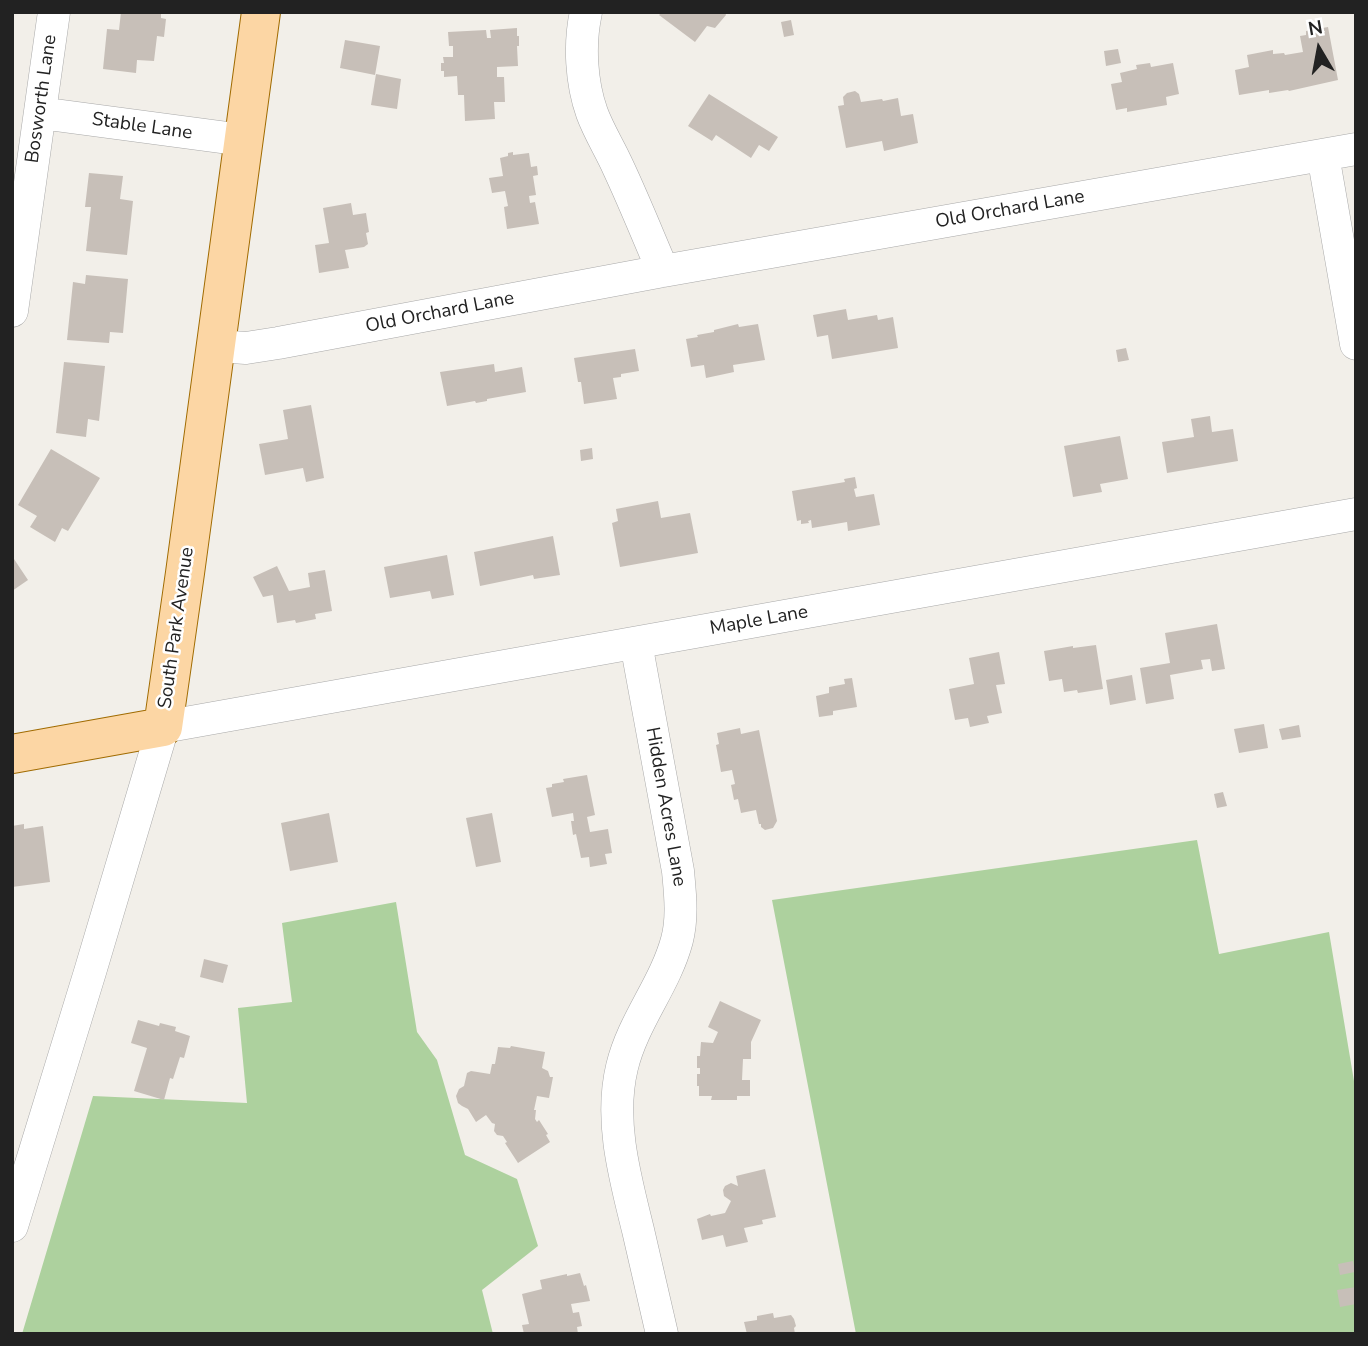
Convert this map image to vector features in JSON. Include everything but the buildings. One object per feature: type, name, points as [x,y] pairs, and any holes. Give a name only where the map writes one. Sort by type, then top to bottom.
[{"type":"main road","name":"South Park Avenue","points":[[163,727],[261,12]]},
{"type":"main road","points":[[12,754],[163,727]]},
{"type":"street","name":"Bosworth Lane","points":[[12,311],[54,12]]},
{"type":"street","points":[[586,12],[582,49],[587,94],[593,114],[663,271]]},
{"type":"street","name":"Stable Lane","points":[[40,113],[243,140]]},
{"type":"street","name":"Old Orchard Lane","points":[[216,346],[246,348],[278,343],[663,271],[1356,149]]},
{"type":"street","points":[[1323,155],[1356,344]]},
{"type":"street","name":"Maple Lane","points":[[163,727],[1356,514]]},
{"type":"street","name":"Hidden Acres Lane","points":[[636,643],[678,870],[681,907],[677,939],[665,972],[636,1028],[622,1066],[618,1127],[628,1189],[662,1334]]},
{"type":"street","name":"South Park Avenue","points":[[12,1226],[163,727]]},
{"type":"green space","points":[[1197,840],[1219,954],[1329,932],[1356,1093],[1356,1334],[856,1334],[772,900]]},
{"type":"green space","points":[[396,902],[417,1032],[437,1060],[465,1155],[517,1179],[538,1246],[482,1290],[493,1334],[22,1334],[93,1096],[247,1103],[238,1008],[292,1002],[282,923]]}]
